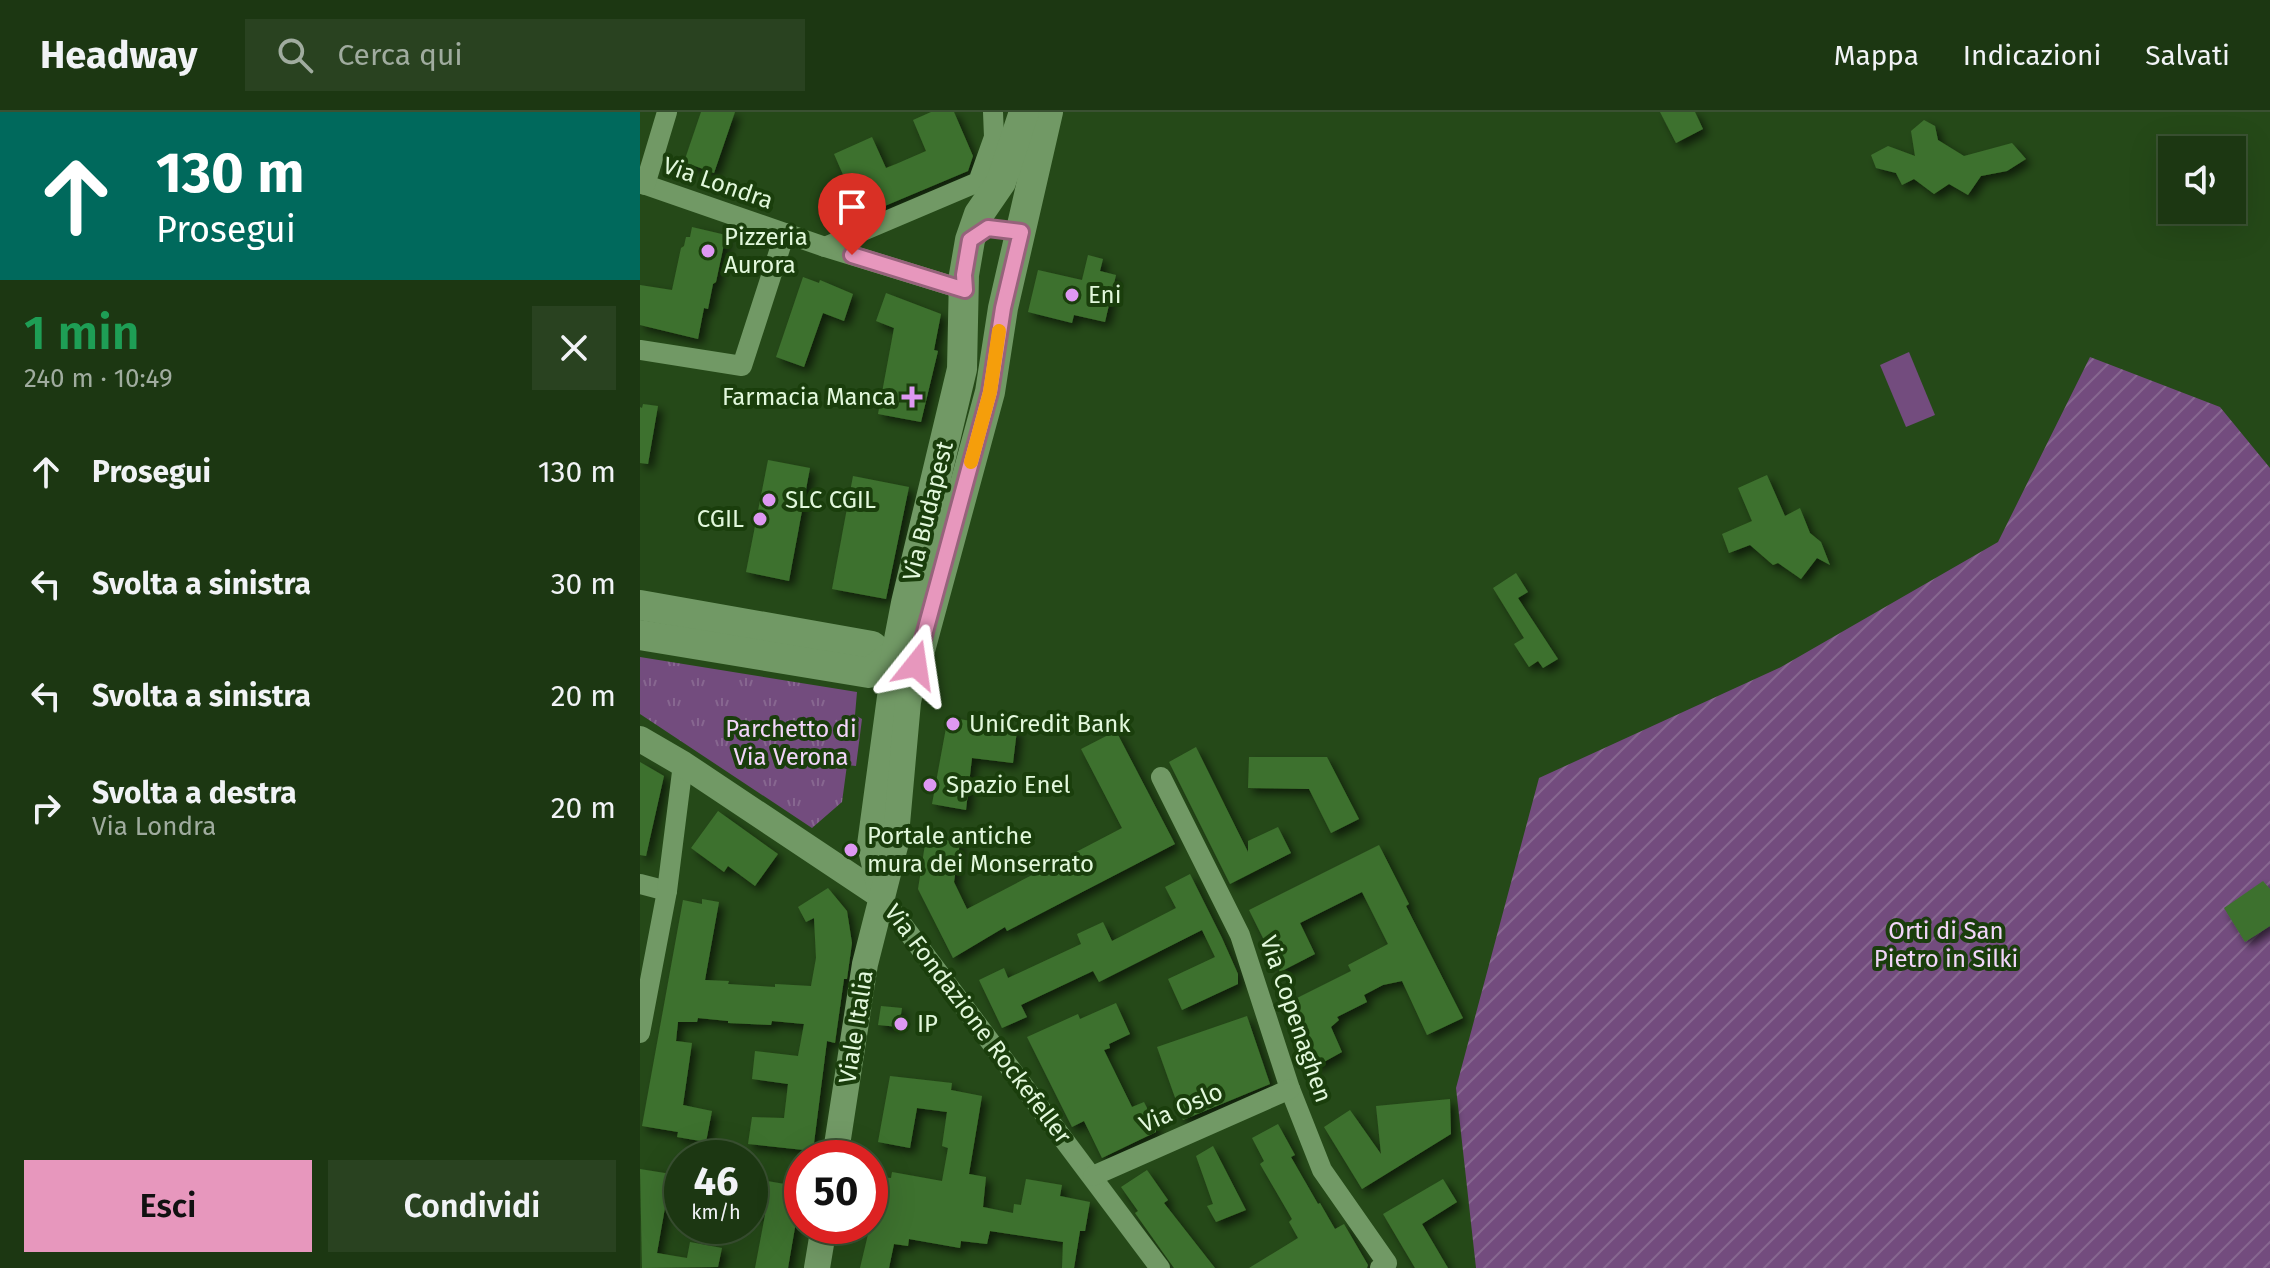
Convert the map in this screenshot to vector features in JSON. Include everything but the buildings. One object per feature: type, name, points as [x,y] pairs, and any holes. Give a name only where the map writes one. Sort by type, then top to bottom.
[{"type":"main road","points":[[970,240],[979,214],[1001,182],[1024,112]]},
{"type":"main road","points":[[970,240],[988,228],[1021,232],[1048,112]]},
{"type":"main road","name":"Via Budapest","points":[[900,661],[990,392],[1003,308],[1021,232]]},
{"type":"main road","name":"Via Budapest","points":[[900,661],[905,608],[962,369],[964,275],[970,240]]},
{"type":"main road","points":[[965,290],[973,302],[1003,308]]},
{"type":"main road","points":[[640,605],[872,646],[900,661]]},
{"type":"main road","points":[[640,635],[869,673],[900,661]]},
{"type":"street","points":[[643,184],[667,112]]},
{"type":"street","points":[[825,247],[978,182],[994,137],[993,112]]},
{"type":"street","name":"Via Londra","points":[[643,184],[825,247],[965,290]]},
{"type":"street","points":[[640,350],[742,366],[785,233]]},
{"type":"street","name":"Via Budapest","points":[[881,896],[895,846],[908,702],[900,661]]},
{"type":"street","name":"Via Fondazione Rockefeller","points":[[640,739],[683,764],[881,896],[1160,1268]]},
{"type":"street","points":[[640,1033],[667,891],[683,764]]},
{"type":"street","name":"Via Copenaghen","points":[[1161,777],[1240,935],[1290,1089],[1322,1170],[1387,1263],[1380,1268]]},
{"type":"street","points":[[640,884],[667,891]]},
{"type":"street","name":"Viale Italia","points":[[838,1140],[865,964],[881,896]]},
{"type":"street","name":"Via Oslo","points":[[1093,1176],[1290,1089]]},
{"type":"street","points":[[817,1268],[821,1244]]},
{"type":"green space","points":[[1909,352],[1935,415],[1906,427],[1880,365]]},
{"type":"green space","name":"Orti di San Pietro in Silki","points":[[2090,357],[2220,407],[2270,468],[2270,1268],[1476,1268],[1456,1088],[1539,778],[1781,667],[1998,542]]},
{"type":"green space","name":"Parchetto di Via Verona","points":[[640,657],[857,692],[855,715],[862,719],[856,766],[847,765],[842,802],[812,828],[640,714]]},
{"type":"slow traffic","points":[[971,462],[990,392],[999,331]]},
{"type":"place","name":"Pizzeria Aurora","points":[[708,251]]},
{"type":"place","name":"Eni","points":[[1072,295]]},
{"type":"place","name":"Farmacia Manca","points":[[912,397]]},
{"type":"place","name":"SLC CGIL","points":[[769,500]]},
{"type":"place","name":"CGIL","points":[[760,519]]},
{"type":"place","name":"UniCredit Bank","points":[[953,724]]},
{"type":"place","name":"Spazio Enel","points":[[930,785]]},
{"type":"place","name":"Portale antiche mura dei Monserrato","points":[[851,850]]},
{"type":"place","name":"IP","points":[[901,1024]]},
{"type":"route","points":[[852,255],[965,290],[964,275],[970,240],[988,228],[1021,232],[1003,308],[990,392],[916,665]]}]
